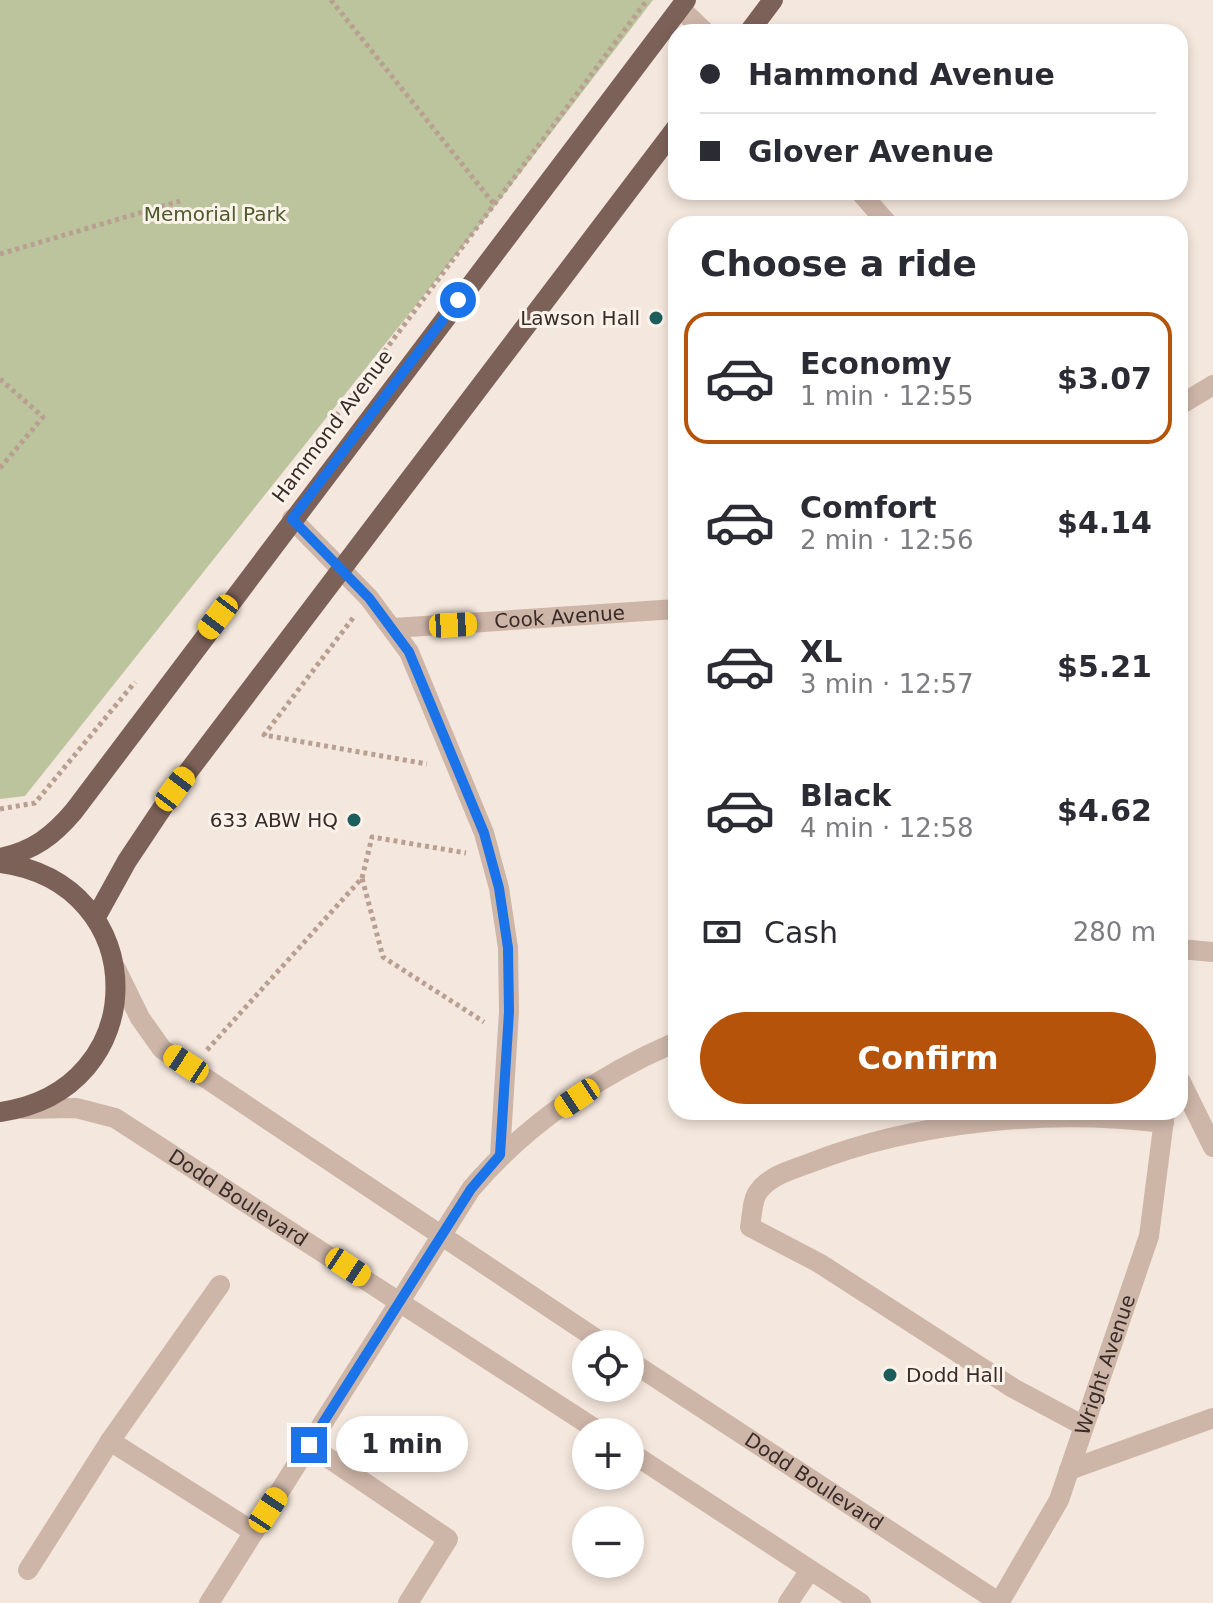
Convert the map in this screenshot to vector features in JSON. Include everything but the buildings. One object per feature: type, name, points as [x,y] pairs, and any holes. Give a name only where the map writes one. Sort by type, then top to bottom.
[{"type":"main road","points":[[755,24],[773,0]]},
{"type":"main road","name":"Hammond Avenue","points":[[0,860],[37,846],[57,832],[683,4]]},
{"type":"main road","points":[[96,917],[127,861],[175,789],[668,139]]},
{"type":"main road","points":[[0,860],[29,866],[67,886],[96,917],[109,942],[116,969],[116,1006],[105,1041],[85,1071],[57,1095],[23,1109],[0,1112]]},
{"type":"street","points":[[683,4],[699,24]]},
{"type":"street","points":[[867,200],[881,216]]},
{"type":"street","points":[[1188,400],[1213,385]]},
{"type":"street","points":[[292,519],[369,598],[409,652],[443,729],[490,857],[508,948],[507,1037],[500,1155]]},
{"type":"street","name":"Cook Avenue","points":[[394,628],[668,610]]},
{"type":"street","points":[[1188,950],[1213,952]]},
{"type":"street","points":[[116,969],[140,1018],[162,1049],[583,1330]]},
{"type":"street","points":[[209,1603],[471,1189],[500,1155],[629,1062],[668,1045]]},
{"type":"street","points":[[1188,1096],[1213,1147]]},
{"type":"street","name":"Dodd Boulevard","points":[[23,1109],[76,1108],[115,1118],[579,1418]]},
{"type":"street","points":[[995,1120],[857,1145],[775,1176],[757,1193],[750,1227],[819,1263],[1013,1388],[1084,1426]]},
{"type":"street","name":"Wright Avenue","points":[[999,1603],[1059,1500],[1149,1236],[1164,1120]]},
{"type":"street","points":[[28,1570],[110,1441],[220,1285]]},
{"type":"street","name":"Dodd Boulevard","points":[[644,1370],[999,1603]]},
{"type":"street","points":[[1069,1470],[1213,1418]]},
{"type":"street","points":[[110,1441],[254,1532]]},
{"type":"street","points":[[309,1445],[448,1539],[408,1603]]},
{"type":"street","points":[[644,1461],[861,1603]]},
{"type":"street","points":[[788,1603],[810,1570]]},
{"type":"path","points":[[331,0],[494,204]]},
{"type":"path","points":[[271,502],[647,0]]},
{"type":"path","points":[[0,254],[180,201]]},
{"type":"path","points":[[0,379],[43,417],[0,468]]},
{"type":"path","points":[[369,598],[264,735],[436,766]]},
{"type":"path","points":[[0,809],[35,803],[139,678]]},
{"type":"path","points":[[200,1055],[216,1044],[362,878],[372,837],[490,857]]},
{"type":"path","points":[[362,878],[383,957],[507,1037]]},
{"type":"green space","name":"Memorial Park","points":[[0,0],[653,0],[495,206],[25,796],[0,799]]},
{"type":"place","name":"Lawson Hall","points":[[656,318]]},
{"type":"place","name":"633 ABW HQ","points":[[354,820]]},
{"type":"place","name":"Dodd Hall","points":[[890,1375]]},
{"type":"route","points":[[309,1445],[471,1189],[500,1155],[502,1085],[509,1012],[508,948],[499,888],[484,833],[409,652],[369,598],[292,519],[458,300]]}]
